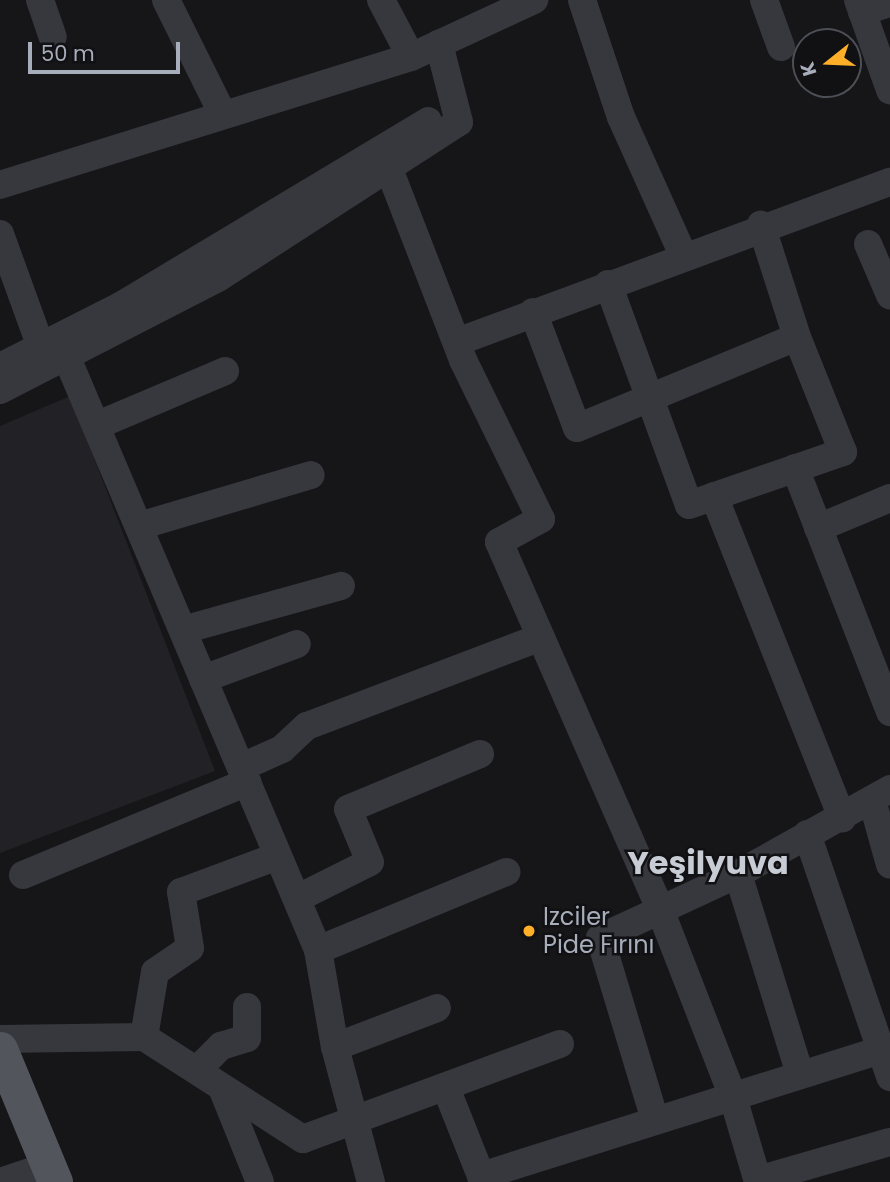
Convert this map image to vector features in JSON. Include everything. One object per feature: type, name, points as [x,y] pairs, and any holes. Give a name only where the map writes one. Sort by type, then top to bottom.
[{"type":"main road","points":[[1,1051],[52,1174]]},
{"type":"street","points":[[40,0],[53,37]]},
{"type":"street","points":[[166,0],[221,111]]},
{"type":"street","points":[[381,0],[411,57]]},
{"type":"street","points":[[0,185],[221,111],[411,57],[534,0]]},
{"type":"street","points":[[582,0],[621,117],[683,255]]},
{"type":"street","points":[[764,0],[781,47]]},
{"type":"street","points":[[890,3],[860,6],[890,90]]},
{"type":"street","points":[[0,390],[67,358],[218,278],[459,122],[457,103],[439,44]]},
{"type":"street","points":[[0,367],[41,347],[296,203],[457,103]]},
{"type":"street","points":[[389,169],[457,342],[541,519],[499,542],[659,907],[732,1094],[758,1181],[836,1170],[890,1142]]},
{"type":"street","points":[[457,342],[761,225],[890,182]]},
{"type":"street","points":[[608,284],[689,505],[843,452],[797,337],[761,225]]},
{"type":"street","points":[[0,234],[41,347]]},
{"type":"street","points":[[868,244],[890,295]]},
{"type":"street","points":[[533,312],[577,428],[797,337]]},
{"type":"street","points":[[67,358],[98,425],[318,950],[335,1047],[371,1182]]},
{"type":"street","points":[[98,425],[225,371]]},
{"type":"street","points":[[795,468],[890,712]]},
{"type":"street","points":[[139,526],[311,475]]},
{"type":"street","points":[[714,496],[842,818]]},
{"type":"street","points":[[818,528],[890,498]]},
{"type":"street","points":[[183,631],[341,586]]},
{"type":"street","points":[[23,875],[244,775],[282,749],[307,726],[541,636]]},
{"type":"street","points":[[203,679],[297,644]]},
{"type":"street","points":[[298,898],[370,862],[348,809],[480,754]]},
{"type":"street","points":[[655,1120],[600,938],[659,907],[738,874],[881,794],[890,866]]},
{"type":"street","points":[[807,834],[887,1048],[890,1077]]},
{"type":"street","points":[[144,1037],[155,972],[190,948],[181,892],[278,856]]},
{"type":"street","points":[[318,950],[506,872]]},
{"type":"street","points":[[738,874],[800,1074]]},
{"type":"street","points":[[198,1069],[221,1046],[247,1038],[247,1007]]},
{"type":"street","points":[[335,1047],[437,1008]]},
{"type":"street","points":[[1,1051],[144,1037],[198,1069],[222,1088],[303,1139],[560,1044]]},
{"type":"street","points":[[446,1088],[481,1176],[732,1094],[887,1048]]},
{"type":"street","points":[[222,1088],[260,1182]]},
{"type":"street","points":[[0,1182],[52,1174]]},
{"type":"shaded area","points":[[70,396],[215,771],[0,853],[0,426]]},
{"type":"place","name":"Izciler Pide Fırını","points":[[529,931]]},
{"type":"district","name":"Yeşilyuva","points":[[708,863]]}]
